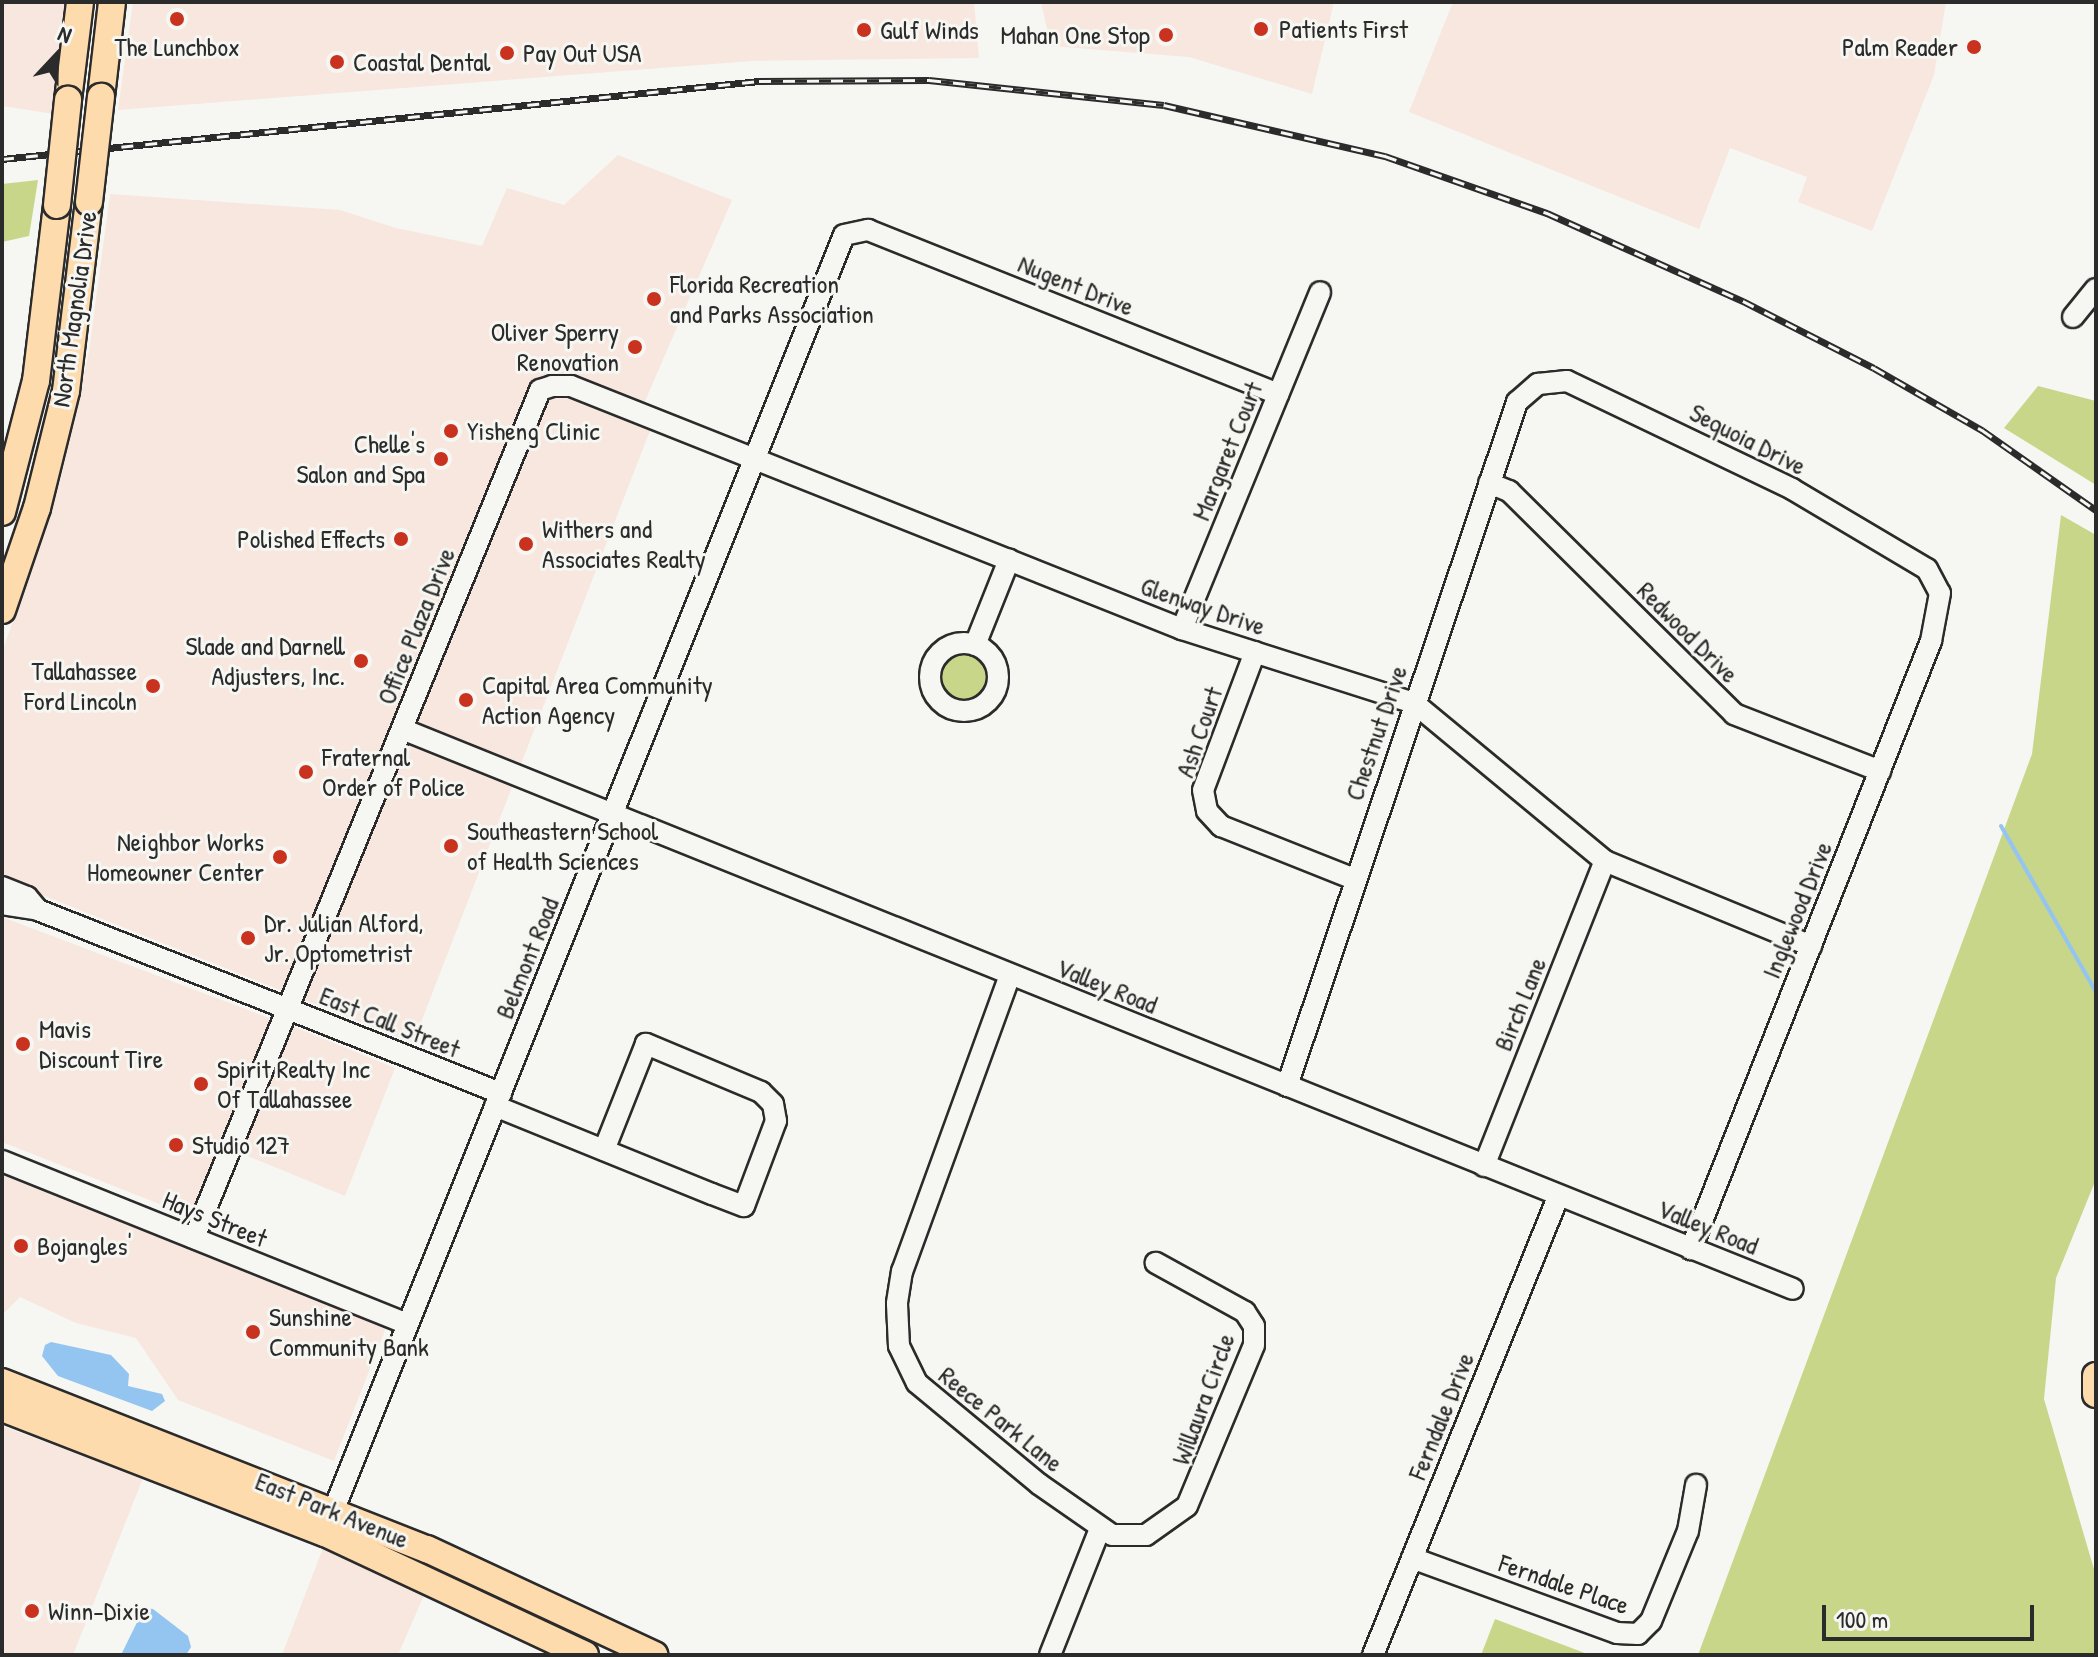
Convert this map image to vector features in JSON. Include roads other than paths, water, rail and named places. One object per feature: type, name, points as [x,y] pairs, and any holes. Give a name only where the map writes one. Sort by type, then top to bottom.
[{"type":"main road","name":"North Magnolia Drive","points":[[2,512],[39,361],[80,2]]},
{"type":"main road","name":"North Magnolia Drive","points":[[4,601],[37,508],[70,367],[112,2]]},
{"type":"main road","points":[[39,361],[70,367]]},
{"type":"main road","points":[[2096,1376],[2096,1394]]},
{"type":"main road","name":"East Park Avenue","points":[[2,1382],[654,1655]]},
{"type":"main road","name":"East Park Avenue","points":[[2,1408],[329,1521],[585,1655]]},
{"type":"street","name":"Nugent Drive","points":[[854,229],[868,230],[1278,394]]},
{"type":"street","name":"Belmont Road","points":[[329,1521],[844,235],[854,229]]},
{"type":"street","points":[[2073,317],[2096,289]]},
{"type":"street","name":"Margaret Court","points":[[1182,629],[1320,292]]},
{"type":"street","name":"Sequoia Drive","points":[[1520,398],[1538,384],[1567,381],[1792,489],[1927,569],[1939,588]]},
{"type":"street","name":"Glenway Drive","points":[[540,390],[571,386],[1182,629],[1414,703],[1605,861],[1811,946]]},
{"type":"street","name":"Office Plaza Drive","points":[[194,1238],[540,390]]},
{"type":"street","name":"Chestnut Drive","points":[[1287,1086],[1354,879],[1520,398]]},
{"type":"street","name":"Redwood Drive","points":[[1489,483],[1509,491],[1734,714],[1880,771]]},
{"type":"street","points":[[975,645],[1009,560]]},
{"type":"street","name":"Inglewood Drive","points":[[1691,1249],[1931,641],[1939,588]]},
{"type":"street","name":"Ash Court","points":[[1255,652],[1203,790],[1207,811],[1221,826],[1354,879]]},
{"type":"street","name":"Valley Road","points":[[402,729],[1793,1289]]},
{"type":"street","name":"Birch Lane","points":[[1484,1166],[1605,861]]},
{"type":"street","name":"East Call Street","points":[[2,887],[27,897],[38,910]]},
{"type":"street","name":"East Call Street","points":[[2,904],[38,910],[288,1009],[498,1100],[604,1150],[744,1206],[776,1121],[773,1104],[761,1092],[646,1044],[604,1150]]},
{"type":"street","name":"Reece Park Lane","points":[[1010,975],[902,1271],[896,1328],[903,1358],[917,1383],[1099,1531]]},
{"type":"street","name":"Hays Street","points":[[2,1161],[408,1324]]},
{"type":"street","name":"Ferndale Drive","points":[[1373,1655],[1558,1196]]},
{"type":"street","name":"Willaura Circle","points":[[1099,1531],[1146,1535],[1187,1506],[1254,1345],[1254,1326],[1245,1312],[1156,1263]]},
{"type":"street","name":"Ferndale Place","points":[[1412,1558],[1617,1633],[1638,1634],[1651,1621],[1688,1531],[1696,1485]]},
{"type":"street","points":[[1050,1655],[1099,1531]]},
{"type":"water","points":[[51,1342],[111,1355],[129,1374],[128,1386],[162,1394],[165,1401],[152,1411],[58,1376],[42,1356],[45,1345]]},
{"type":"water","points":[[144,1608],[153,1609],[188,1636],[191,1647],[186,1655],[121,1655]]},
{"type":"waterway","points":[[2001,826],[2096,992]]},
{"type":"railway","points":[[2,159],[759,81],[929,80],[1164,105],[1385,156],[1547,213],[1743,301],[1874,368],[1982,430],[2096,510]]},
{"type":"place","name":"The Lunchbox","points":[[177,19]]},
{"type":"place","name":"Patients First","points":[[1261,29]]},
{"type":"place","name":"Gulf Winds","points":[[864,30]]},
{"type":"place","name":"Mahan One Stop","points":[[1166,35]]},
{"type":"place","name":"Palm Reader","points":[[1974,47]]},
{"type":"place","name":"Pay Out USA","points":[[507,53]]},
{"type":"place","name":"Coastal Dental","points":[[337,62]]},
{"type":"place","name":"Florida Recreation and Parks Association","points":[[654,299]]},
{"type":"place","name":"Oliver Sperry Renovation","points":[[635,347]]},
{"type":"place","name":"Yisheng Clinic","points":[[451,431]]},
{"type":"place","name":"Chelle's Salon and Spa","points":[[441,459]]},
{"type":"place","name":"Polished Effects","points":[[401,539]]},
{"type":"place","name":"Withers and Associates Realty","points":[[526,544]]},
{"type":"place","name":"Slade and Darnell Adjusters, Inc.","points":[[361,661]]},
{"type":"place","name":"Tallahassee Ford Lincoln","points":[[153,686]]},
{"type":"place","name":"Capital Area Community Action Agency","points":[[466,700]]},
{"type":"place","name":"Fraternal Order of Police","points":[[306,772]]},
{"type":"place","name":"Southeastern School of Health Sciences","points":[[451,846]]},
{"type":"place","name":"Neighbor Works Homeowner Center","points":[[280,857]]},
{"type":"place","name":"Dr. Julian Alford, Jr. Optometrist","points":[[248,938]]},
{"type":"place","name":"Mavis Discount Tire","points":[[23,1044]]},
{"type":"place","name":"Spirit Realty Inc Of Tallahassee","points":[[201,1084]]},
{"type":"place","name":"Studio 127","points":[[176,1145]]},
{"type":"place","name":"Bojangles'","points":[[21,1246]]},
{"type":"place","name":"Sunshine Community Bank","points":[[253,1332]]},
{"type":"place","name":"Winn-Dixie","points":[[32,1611]]}]
